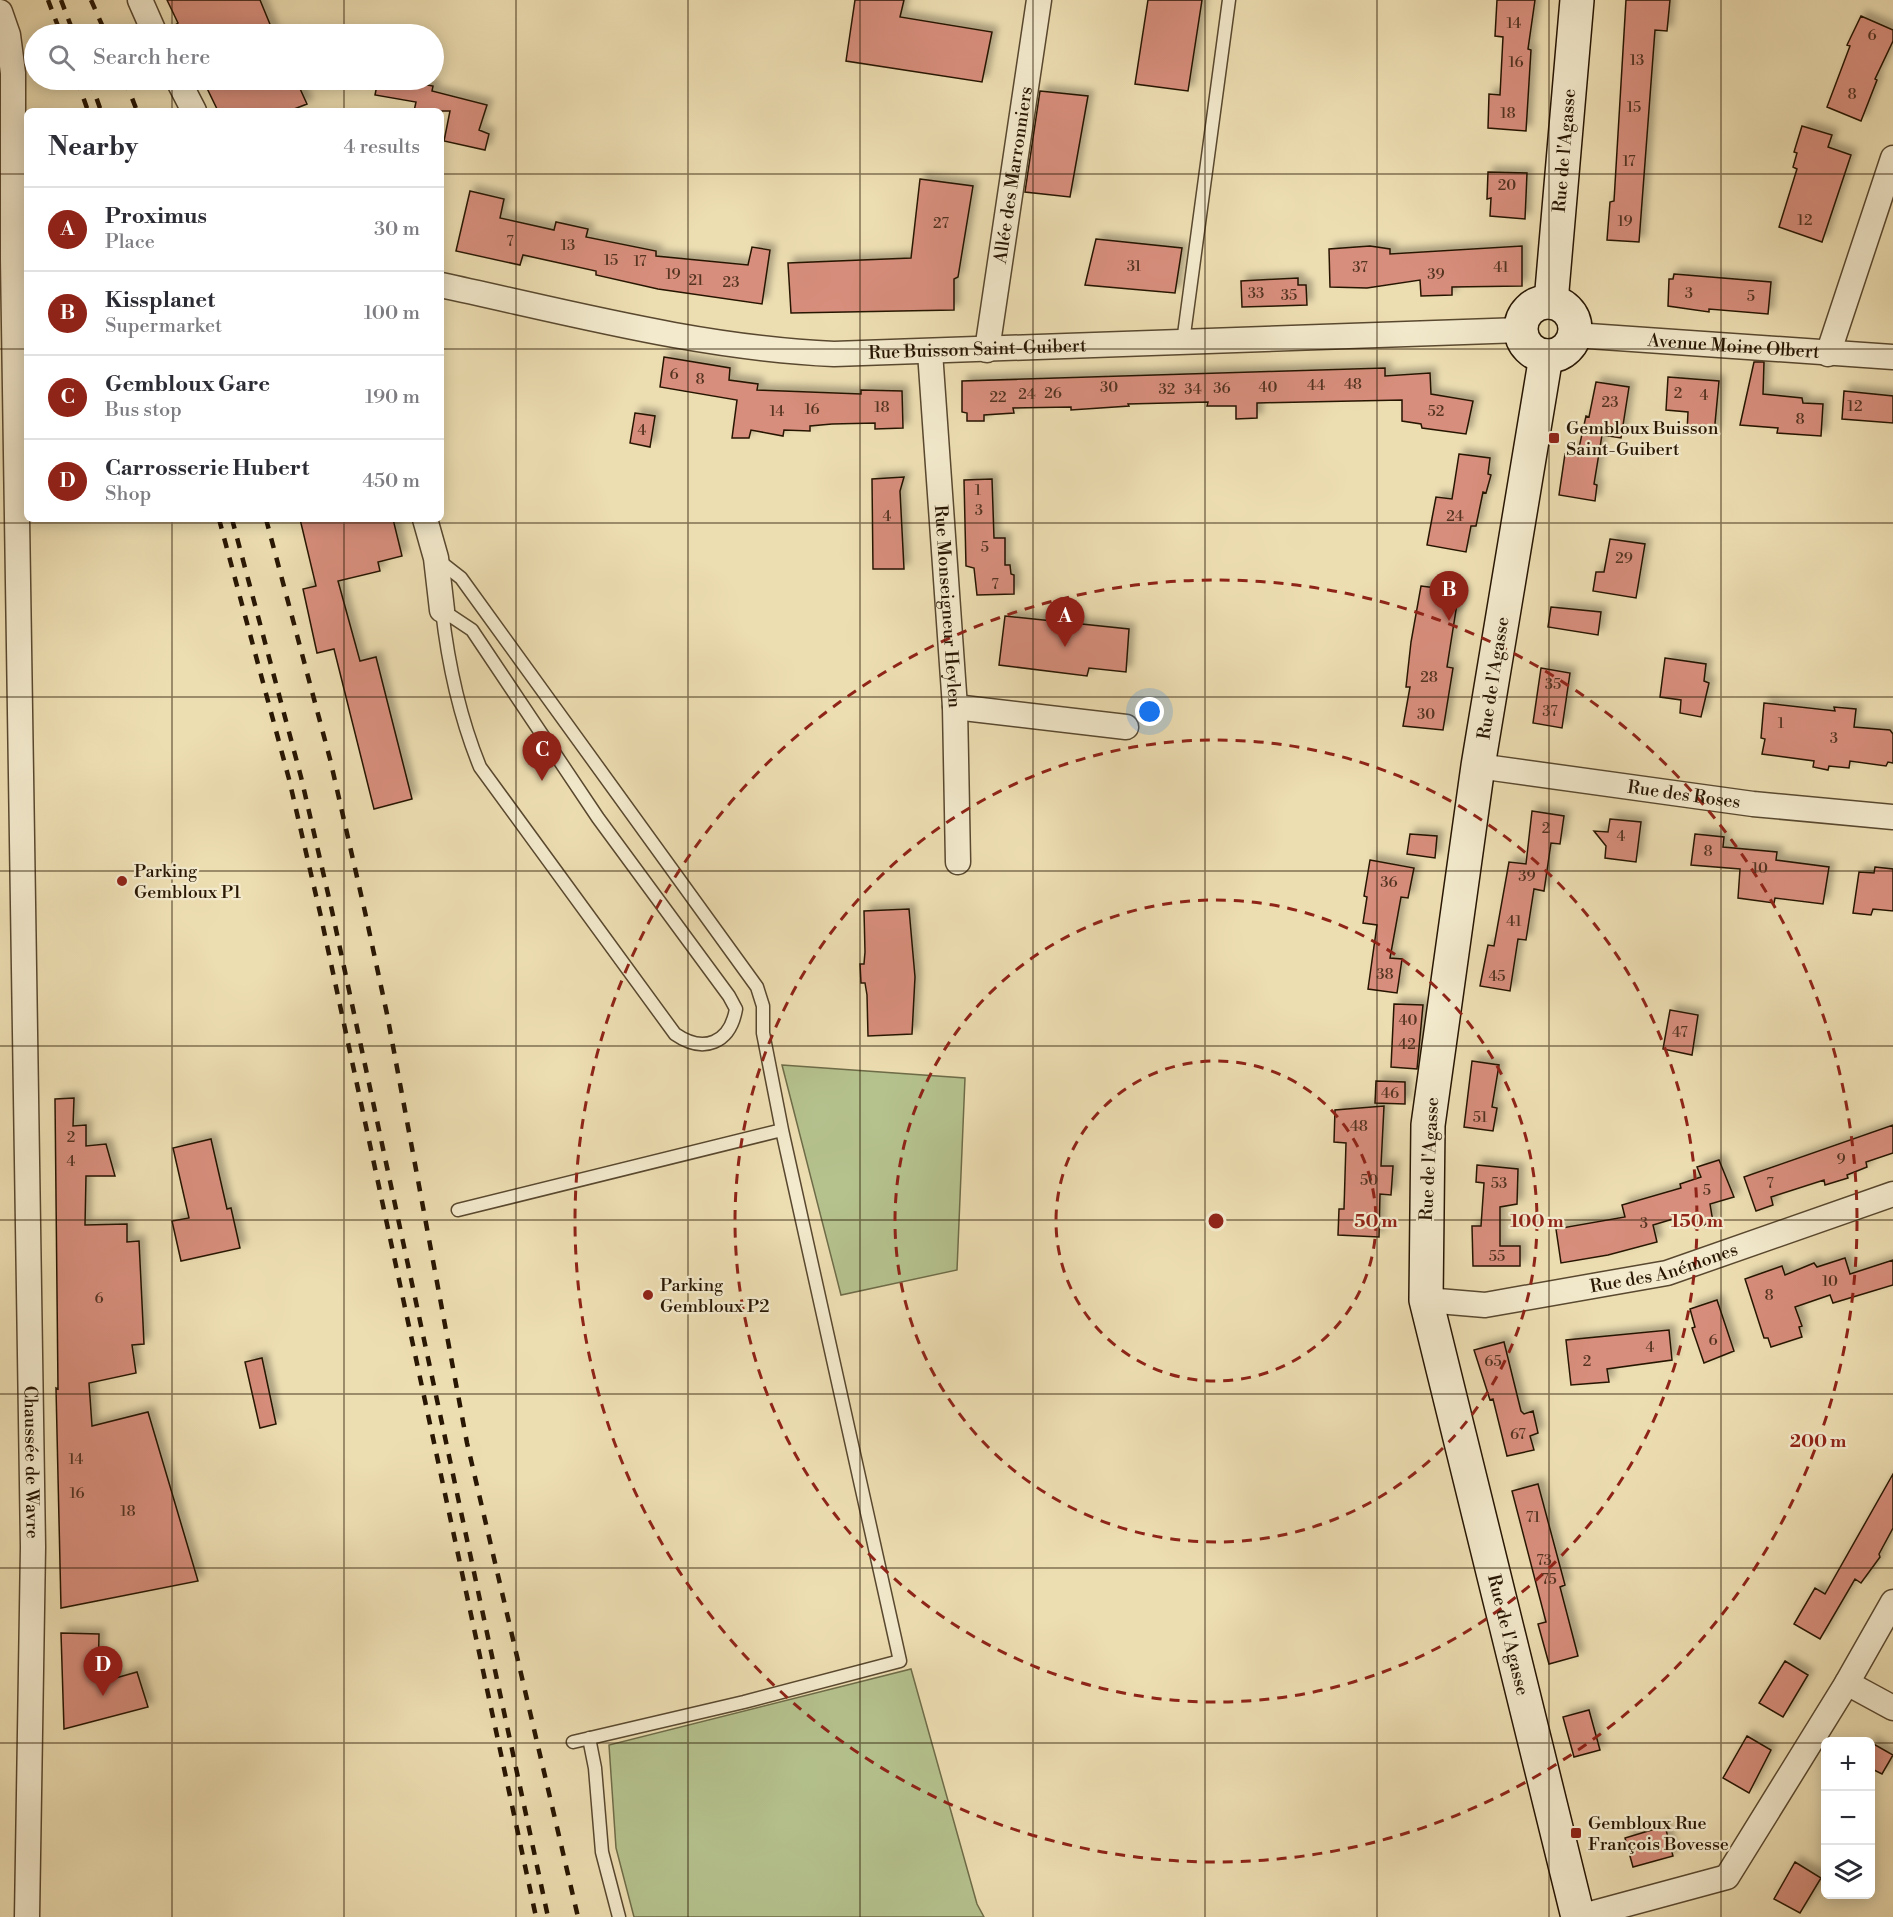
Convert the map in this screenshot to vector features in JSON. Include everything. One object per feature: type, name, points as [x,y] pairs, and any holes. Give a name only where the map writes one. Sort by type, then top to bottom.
[{"type":"street","points":[[140,0],[151,24]]},
{"type":"street","name":"Allée des Marronniers","points":[[987,350],[1039,0]]},
{"type":"street","name":"Rue de l'Agasse","points":[[1551,302],[1577,0]]},
{"type":"street","points":[[0,12],[8,35],[7,67]]},
{"type":"street","name":"Chaussée de Wavre","points":[[7,67],[13,260],[33,1547],[27,1917]]},
{"type":"street","points":[[183,90],[192,108]]},
{"type":"street","points":[[1828,354],[1893,158]]},
{"type":"street","name":"Rue Buisson Saint-Guibert","points":[[444,286],[691,339],[737,347],[834,354],[1521,330]]},
{"type":"street","points":[[1551,302],[1567,310],[1575,326],[1574,335],[1567,348],[1546,356],[1538,354],[1526,345],[1521,330],[1527,312],[1542,303],[1551,302]]},
{"type":"street","name":"Avenue Moine Olbert","points":[[1574,335],[1893,357]]},
{"type":"street","name":"Rue Monseigneur Heylen","points":[[930,352],[955,707],[958,862]]},
{"type":"street","name":"Rue de l'Agasse","points":[[1546,356],[1478,766],[1428,1125],[1426,1300],[1579,1917]]},
{"type":"street","points":[[426,522],[436,558],[442,610]]},
{"type":"street","points":[[955,707],[1126,726]]},
{"type":"street","name":"Rue des Roses","points":[[1478,766],[1753,804],[1893,817]]},
{"type":"street","name":"Rue des Anémones","points":[[1426,1300],[1485,1305],[1667,1272],[1893,1194]]},
{"type":"street","points":[[1579,1917],[1727,1877],[1847,1683],[1893,1602]]},
{"type":"street","points":[[1847,1683],[1893,1708]]},
{"type":"lane","points":[[1183,342],[1229,0]]},
{"type":"lane","points":[[436,558],[461,578],[757,987],[763,1006],[763,1034],[770,1075],[900,1661],[744,1702],[573,1742]]},
{"type":"lane","points":[[442,610],[472,630],[598,818],[729,996],[736,1009],[734,1023],[726,1034],[714,1042],[700,1045],[687,1042],[675,1034],[480,767],[467,735],[446,644],[442,610]]},
{"type":"lane","points":[[458,1210],[782,1130]]},
{"type":"lane","points":[[589,1738],[596,1768],[602,1852],[619,1917]]},
{"type":"green space","points":[[782,1065],[965,1078],[957,1270],[841,1295]]},
{"type":"green space","points":[[911,1669],[977,1904],[984,1917],[634,1917],[616,1848],[609,1745]]},
{"type":"building","points":[[167,0],[260,0],[270,24],[177,24]]},
{"type":"building","points":[[855,0],[904,0],[900,17],[992,32],[982,82],[846,61]]},
{"type":"building","points":[[1148,0],[1202,0],[1188,91],[1135,84]]},
{"type":"building","points":[[1497,0],[1535,0],[1528,49],[1531,50],[1526,131],[1488,128],[1489,94],[1500,95],[1503,37],[1495,36]]},
{"type":"building","points":[[1626,0],[1670,0],[1667,31],[1655,30],[1639,242],[1607,240],[1610,202],[1614,201]]},
{"type":"building","points":[[1861,16],[1893,30],[1893,41],[1875,79],[1877,80],[1861,121],[1827,107],[1850,46],[1847,45]]},
{"type":"building","points":[[208,90],[301,90],[307,104],[297,108],[217,108]]},
{"type":"building","points":[[376,90],[432,90],[487,105],[479,130],[489,134],[485,150],[444,141],[450,111],[444,111],[444,108],[415,108],[416,102],[375,95]]},
{"type":"building","points":[[1040,91],[1088,96],[1070,197],[1025,192]]},
{"type":"building","points":[[1802,126],[1832,135],[1828,147],[1851,155],[1822,242],[1779,227],[1797,169],[1793,167],[1797,153],[1794,152]]},
{"type":"building","points":[[1488,172],[1527,173],[1525,219],[1490,216],[1491,198],[1487,199]]},
{"type":"building","points":[[920,179],[973,186],[958,277],[954,279],[954,310],[791,313],[788,263],[911,258]]},
{"type":"building","points":[[470,191],[504,199],[500,218],[554,230],[556,222],[588,229],[586,237],[656,251],[656,256],[748,265],[752,247],[770,250],[762,304],[658,289],[596,275],[596,271],[523,255],[520,265],[456,251]]},
{"type":"building","points":[[1096,239],[1182,248],[1175,293],[1085,285]]},
{"type":"building","points":[[1370,246],[1390,249],[1390,254],[1522,246],[1522,286],[1452,287],[1452,295],[1421,296],[1420,280],[1367,288],[1330,287],[1329,249]]},
{"type":"building","points":[[1674,274],[1771,282],[1768,314],[1709,309],[1709,312],[1668,306],[1669,279],[1673,279]]},
{"type":"building","points":[[1298,278],[1298,285],[1306,285],[1307,305],[1242,307],[1241,281]]},
{"type":"building","points":[[664,357],[730,368],[729,380],[758,384],[757,390],[861,394],[861,390],[902,391],[903,428],[875,429],[875,423],[832,424],[810,426],[810,431],[784,430],[783,436],[751,430],[749,438],[732,438],[737,400],[660,387]]},
{"type":"building","points":[[1754,362],[1764,362],[1763,394],[1802,398],[1803,403],[1823,404],[1821,436],[1777,433],[1778,428],[1740,425]]},
{"type":"building","points":[[1385,368],[1385,376],[1430,373],[1431,394],[1473,401],[1466,434],[1422,428],[1421,424],[1402,421],[1402,400],[1257,403],[1257,418],[1236,419],[1236,406],[1207,406],[1208,402],[1128,404],[1129,406],[1071,410],[1071,407],[1013,408],[1014,413],[984,415],[984,421],[967,421],[967,413],[962,412],[962,381]]},
{"type":"building","points":[[1668,377],[1719,381],[1714,434],[1687,433],[1688,412],[1666,410]]},
{"type":"building","points":[[1596,382],[1629,387],[1621,438],[1602,435],[1594,484],[1597,485],[1595,501],[1559,495],[1565,454],[1572,456],[1573,448],[1579,448],[1586,416],[1589,417]]},
{"type":"building","points":[[1844,391],[1893,396],[1893,423],[1842,419]]},
{"type":"building","points":[[635,413],[655,416],[650,447],[630,443]]},
{"type":"building","points":[[1459,454],[1490,458],[1488,474],[1491,475],[1486,493],[1483,492],[1476,526],[1471,526],[1466,552],[1427,545],[1436,497],[1452,499]]},
{"type":"building","points":[[904,477],[900,491],[904,569],[873,569],[872,479]]},
{"type":"building","points":[[992,479],[994,538],[1005,538],[1005,565],[1010,565],[1011,574],[1014,575],[1014,594],[977,595],[974,568],[966,566],[964,480]]},
{"type":"building","points":[[301,522],[394,522],[402,556],[378,562],[380,571],[338,581],[360,661],[376,657],[412,799],[374,809],[334,649],[317,653],[303,589],[316,586]]},
{"type":"building","points":[[1610,539],[1645,544],[1636,598],[1593,591],[1596,572],[1604,572]]},
{"type":"building","points":[[1421,586],[1459,591],[1447,667],[1453,668],[1443,730],[1403,726],[1410,687],[1406,687],[1411,642]]},
{"type":"building","points":[[1551,607],[1601,612],[1598,635],[1548,627]]},
{"type":"building","points":[[1005,616],[1129,629],[1126,672],[1089,668],[1087,676],[999,665]]},
{"type":"building","points":[[1665,658],[1706,664],[1704,681],[1709,683],[1701,717],[1680,713],[1681,700],[1660,697]]},
{"type":"building","points":[[1541,668],[1570,673],[1562,728],[1533,723]]},
{"type":"building","points":[[1764,703],[1835,711],[1834,707],[1856,709],[1854,727],[1890,730],[1893,734],[1893,763],[1888,762],[1886,766],[1850,761],[1849,768],[1829,766],[1828,770],[1813,767],[1814,761],[1762,754],[1765,739],[1761,738]]},
{"type":"building","points":[[1532,811],[1564,816],[1560,844],[1551,843],[1544,891],[1534,889],[1526,940],[1518,939],[1510,991],[1480,986],[1488,945],[1494,946],[1509,862],[1526,864]]},
{"type":"building","points":[[1610,819],[1641,822],[1636,862],[1605,858],[1606,846],[1594,831],[1608,832]]},
{"type":"building","points":[[1410,834],[1437,836],[1435,858],[1407,854]]},
{"type":"building","points":[[1695,834],[1724,837],[1723,847],[1777,852],[1776,860],[1829,867],[1823,904],[1775,898],[1774,903],[1738,898],[1740,869],[1691,865]]},
{"type":"building","points":[[1370,860],[1414,868],[1408,898],[1401,897],[1390,958],[1402,959],[1397,993],[1368,989],[1377,925],[1363,923],[1367,897],[1364,896]]},
{"type":"building","points":[[1875,867],[1893,869],[1893,911],[1873,909],[1871,915],[1853,913],[1859,872],[1874,873]]},
{"type":"building","points":[[909,909],[915,977],[912,1034],[868,1036],[867,995],[865,983],[861,983],[860,964],[864,964],[865,952],[864,911]]},
{"type":"building","points":[[1394,1004],[1423,1005],[1417,1069],[1391,1067]]},
{"type":"building","points":[[1670,1010],[1698,1015],[1692,1055],[1663,1049]]},
{"type":"building","points":[[1472,1061],[1499,1065],[1492,1107],[1497,1108],[1493,1131],[1464,1127]]},
{"type":"building","points":[[1376,1081],[1405,1082],[1405,1104],[1375,1103]]},
{"type":"building","points":[[74,1098],[73,1126],[86,1125],[86,1146],[106,1144],[115,1176],[86,1176],[85,1225],[127,1224],[127,1242],[139,1241],[144,1344],[132,1345],[136,1373],[89,1383],[92,1426],[148,1412],[198,1581],[61,1608],[56,1388],[58,1389],[55,1099]]},
{"type":"building","points":[[1384,1106],[1381,1166],[1393,1166],[1391,1195],[1380,1194],[1379,1237],[1338,1235],[1339,1209],[1344,1209],[1346,1143],[1334,1142],[1335,1110]]},
{"type":"building","points":[[1893,1125],[1893,1153],[1866,1162],[1867,1167],[1847,1175],[1848,1178],[1825,1185],[1824,1180],[1771,1197],[1773,1205],[1756,1211],[1744,1177]]},
{"type":"building","points":[[211,1139],[227,1209],[231,1208],[240,1248],[181,1261],[172,1221],[189,1218],[173,1148]]},
{"type":"building","points":[[1719,1160],[1734,1197],[1710,1204],[1713,1222],[1695,1228],[1690,1214],[1653,1225],[1657,1242],[1608,1255],[1561,1263],[1556,1229],[1625,1217],[1622,1205],[1681,1188],[1680,1184],[1701,1177],[1697,1167]]},
{"type":"building","points":[[1477,1165],[1518,1169],[1517,1204],[1500,1207],[1500,1246],[1520,1246],[1520,1266],[1473,1266],[1472,1226],[1481,1226],[1484,1183],[1476,1182]]},
{"type":"building","points":[[1845,1258],[1850,1274],[1893,1260],[1893,1285],[1833,1303],[1830,1295],[1795,1307],[1802,1326],[1799,1327],[1802,1337],[1771,1347],[1768,1338],[1764,1338],[1745,1279],[1782,1266],[1785,1275],[1814,1263],[1817,1267]]},
{"type":"building","points":[[1717,1300],[1734,1351],[1704,1363],[1692,1328],[1695,1327],[1690,1309]]},
{"type":"building","points":[[1669,1330],[1672,1360],[1607,1369],[1609,1382],[1571,1385],[1566,1340]]},
{"type":"building","points":[[1504,1342],[1521,1411],[1524,1414],[1533,1411],[1538,1433],[1530,1436],[1534,1450],[1507,1456],[1493,1399],[1490,1400],[1474,1350]]},
{"type":"building","points":[[262,1358],[276,1424],[260,1428],[245,1362]]},
{"type":"building","points":[[1893,1474],[1893,1528],[1879,1554],[1880,1557],[1861,1583],[1855,1579],[1820,1639],[1794,1624],[1815,1588],[1825,1594]]},
{"type":"building","points":[[1538,1484],[1565,1585],[1560,1587],[1578,1656],[1549,1664],[1538,1624],[1546,1622],[1512,1491]]},
{"type":"building","points":[[61,1633],[99,1634],[98,1683],[137,1672],[148,1707],[64,1729]]},
{"type":"building","points":[[1785,1661],[1808,1675],[1783,1717],[1759,1703]]},
{"type":"building","points":[[1589,1710],[1600,1750],[1574,1757],[1563,1717]]},
{"type":"building","points":[[1747,1736],[1771,1750],[1749,1793],[1723,1778]]},
{"type":"building","points":[[1875,1745],[1893,1755],[1882,1774],[1875,1770]]},
{"type":"building","points":[[1665,1826],[1673,1856],[1633,1867],[1625,1838]]},
{"type":"building","points":[[1795,1862],[1821,1878],[1800,1913],[1774,1899]]},
{"type":"railway","points":[[48,0],[57,24]]},
{"type":"railway","points":[[61,0],[70,24]]},
{"type":"railway","points":[[91,0],[102,24]]},
{"type":"railway","points":[[81,90],[87,108]]},
{"type":"railway","points":[[94,90],[100,108]]},
{"type":"railway","points":[[129,90],[136,108]]},
{"type":"railway","points":[[220,522],[289,779],[321,917],[536,1917]]},
{"type":"railway","points":[[233,522],[301,777],[332,911],[548,1917]]},
{"type":"railway","points":[[267,522],[330,759],[365,912],[387,1014],[467,1443],[578,1917]]},
{"type":"place","name":"Gembloux Buisson Saint-Guibert","points":[[1554,438]]},
{"type":"place","name":"Kissplanet","points":[[1449,621]]},
{"type":"place","name":"Proximus","points":[[1065,647]]},
{"type":"place","name":"Gembloux Gare","points":[[542,781]]},
{"type":"place","name":"Parking Gembloux P1","points":[[122,881]]},
{"type":"place","name":"Parking Gembloux P2","points":[[648,1295]]},
{"type":"place","name":"Carrosserie Hubert","points":[[103,1696]]},
{"type":"place","name":"Gembloux Rue François Bovesse","points":[[1576,1833]]}]
